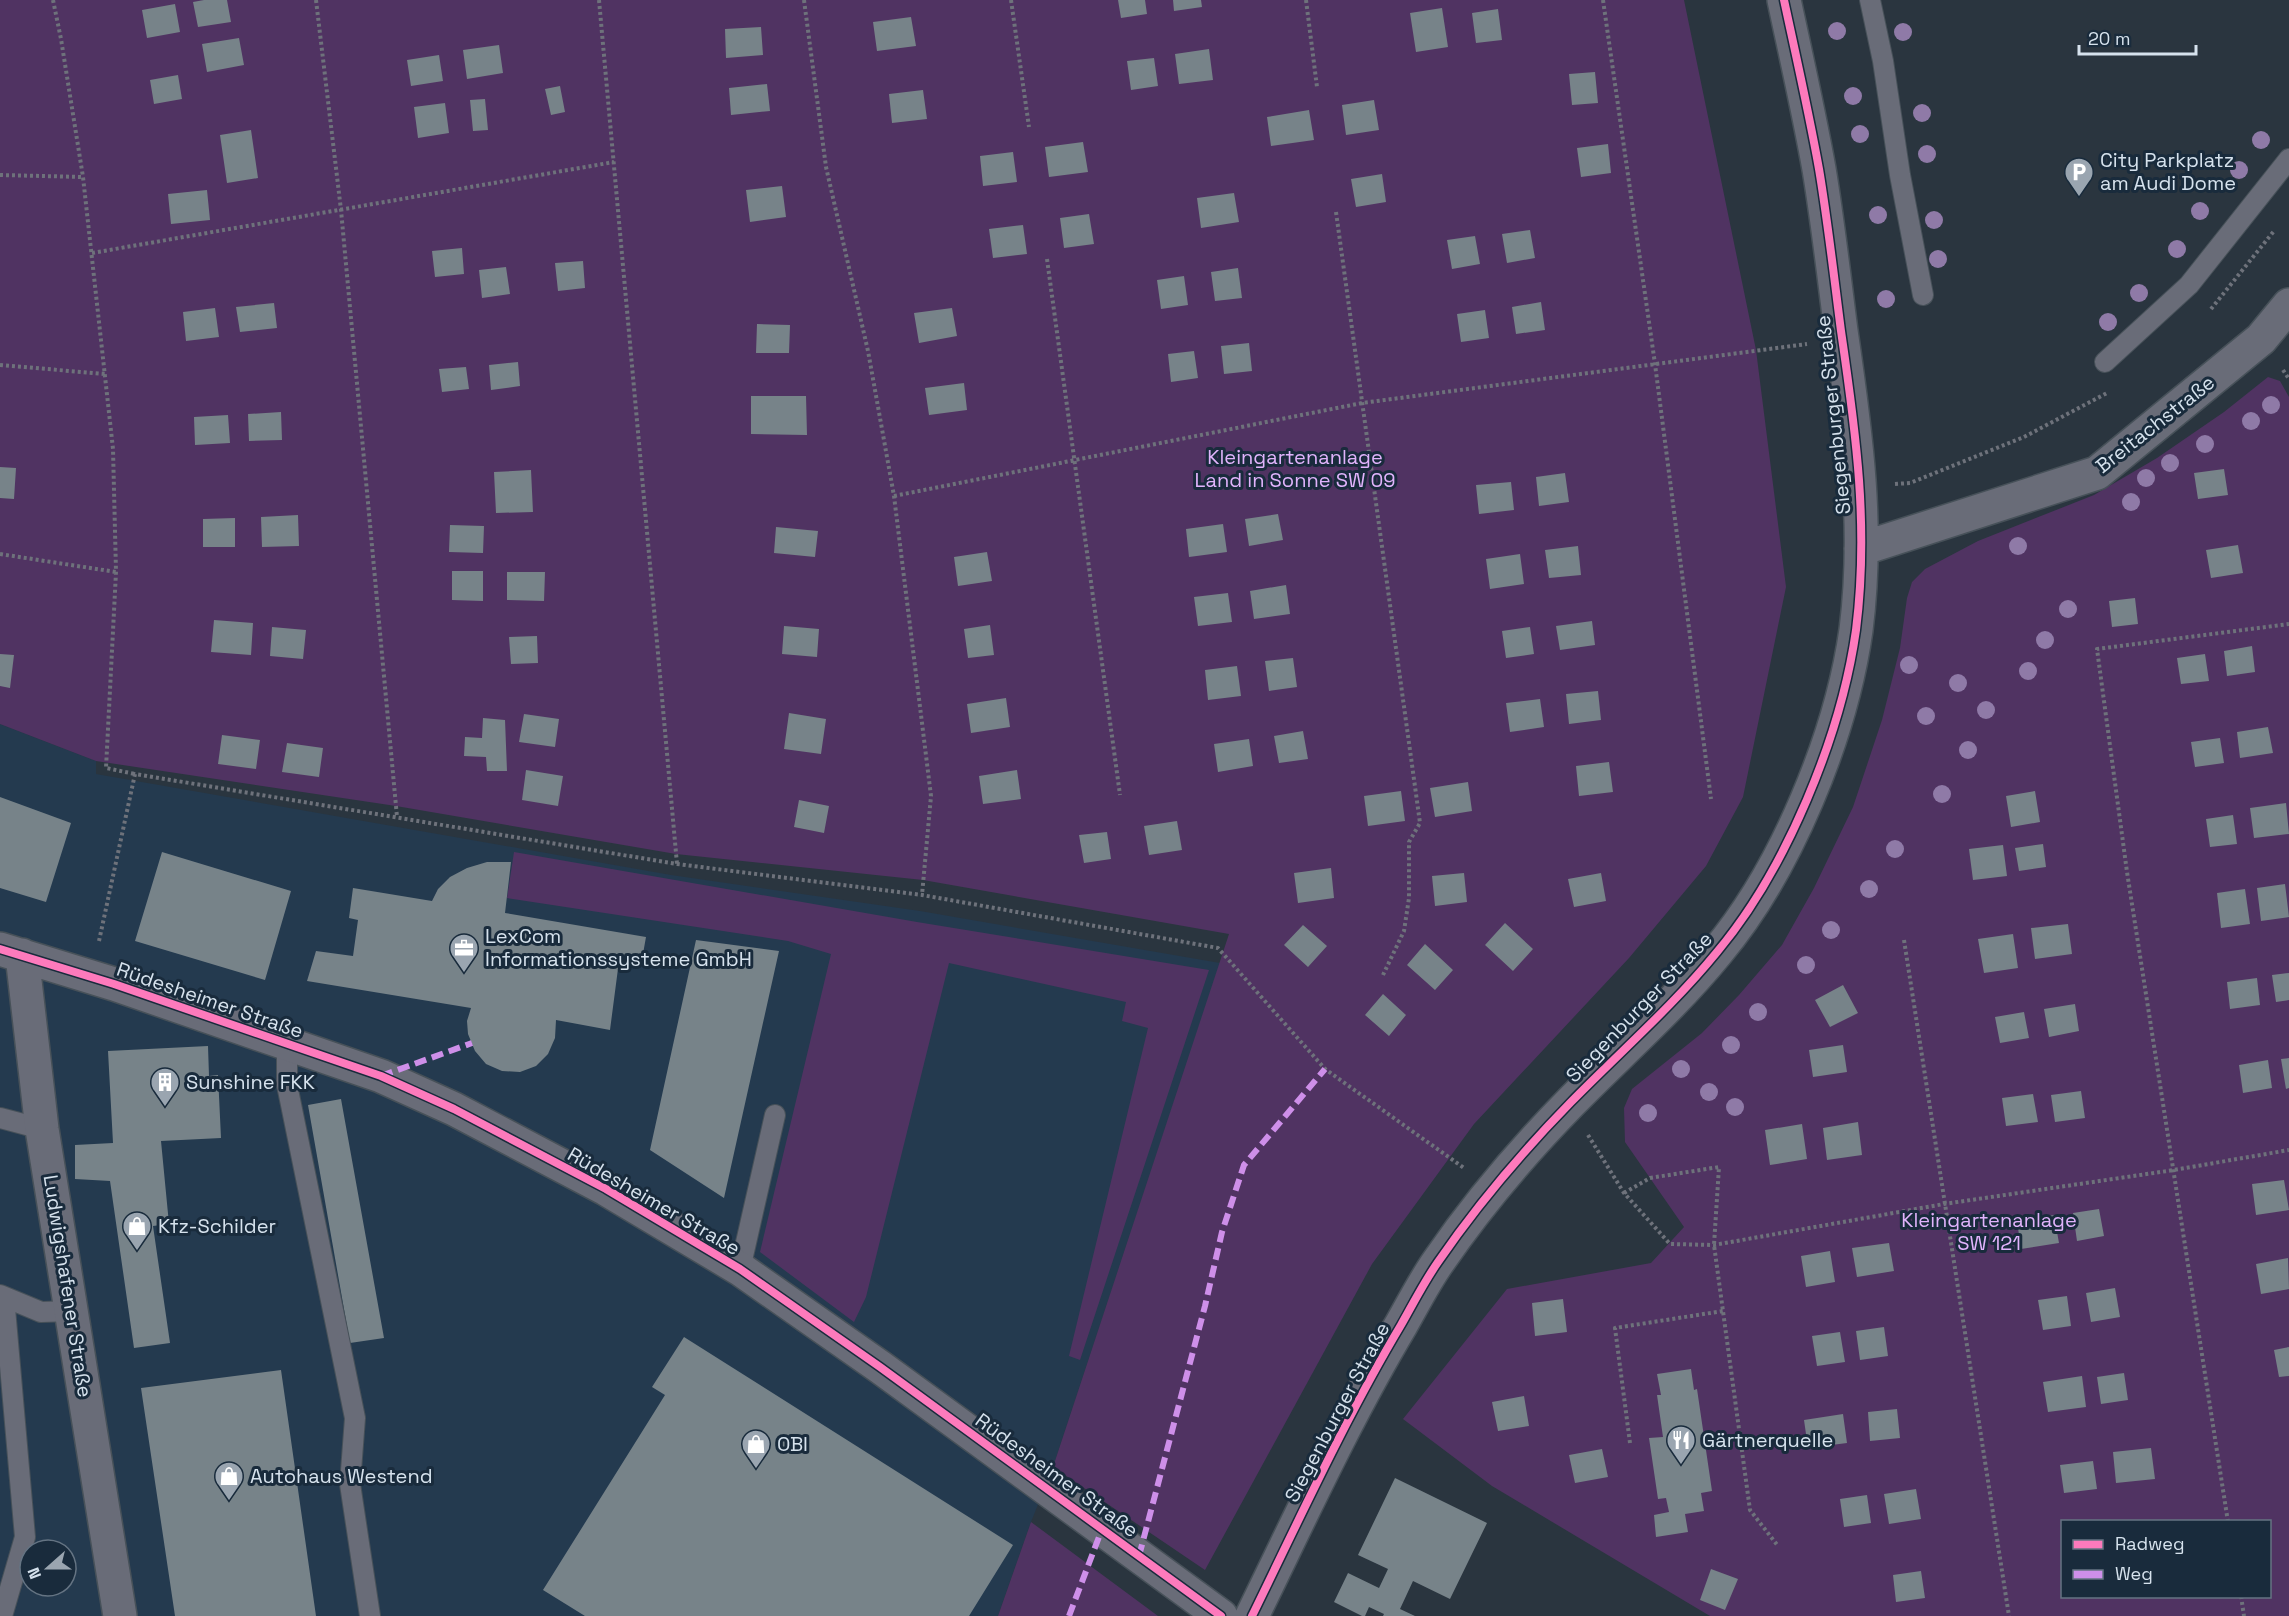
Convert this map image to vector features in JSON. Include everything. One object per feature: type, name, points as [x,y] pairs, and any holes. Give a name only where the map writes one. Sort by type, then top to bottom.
[{"type":"street","name":"Siegenburger Straße","points":[[1252,1616],[1364,1387],[1437,1264],[1493,1189],[1569,1104],[1719,951],[1757,896],[1791,834],[1824,756],[1843,691],[1856,630],[1861,549],[1861,486],[1853,411],[1819,169],[1784,0]]},
{"type":"street","name":"Breitachstraße","points":[[1861,549],[2097,473],[2261,339],[2289,305]]},
{"type":"street","name":"Rüdesheimer Straße","points":[[11,952],[287,1042],[381,1076],[454,1109],[606,1189],[740,1269],[880,1367],[1221,1616]]},
{"type":"street","name":"Ludwigshafener Straße","points":[[11,952],[72,1311],[120,1616]]},
{"type":"lane","points":[[1870,0],[1883,61],[1900,175],[1923,295]]},
{"type":"lane","points":[[2105,362],[2189,285],[2289,159]]},
{"type":"lane","points":[[287,1042],[287,1085],[355,1418],[350,1484],[370,1616]]},
{"type":"lane","points":[[740,1269],[775,1115]]},
{"type":"lane","points":[[0,1118],[42,1129]]},
{"type":"lane","points":[[3,1616],[25,1537],[2,1296],[41,1312],[72,1311]]},
{"type":"path","points":[[53,0],[83,177],[113,449],[116,572],[106,768],[677,864],[922,895],[1218,948],[1325,1069],[1493,1189]]},
{"type":"path","points":[[316,0],[340,210],[397,817]]},
{"type":"path","points":[[598,0],[677,864]]},
{"type":"path","points":[[804,0],[826,167],[868,351],[894,496],[931,796],[922,895]]},
{"type":"path","points":[[1011,0],[1029,127]]},
{"type":"path","points":[[1306,0],[1317,87]]},
{"type":"path","points":[[1604,0],[1711,799]]},
{"type":"path","points":[[92,253],[614,162]]},
{"type":"path","points":[[0,175],[83,177]]},
{"type":"path","points":[[1336,212],[1420,823],[1409,842],[1409,898],[1404,932],[1383,975]]},
{"type":"path","points":[[1047,259],[1120,795]]},
{"type":"path","points":[[894,496],[1362,402],[1843,340]]},
{"type":"path","points":[[0,364],[105,374]]},
{"type":"path","points":[[0,554],[116,572]]},
{"type":"path","points":[[2228,1520],[2127,872],[2097,649],[2289,624]]},
{"type":"path","points":[[92,977],[135,774]]},
{"type":"path","points":[[1904,940],[2009,1616]]},
{"type":"path","points":[[1569,1104],[1624,1193],[1670,1244],[1714,1245],[1944,1204],[2174,1170],[2289,1150]]},
{"type":"path","points":[[1624,1193],[1650,1178],[1719,1167],[1714,1245],[1750,1510],[1778,1546]]},
{"type":"path","points":[[1630,1443],[1615,1328],[1723,1311]]},
{"type":"path","points":[[2241,1598],[2244,1616]]},
{"type":"shaded area","points":[[0,724],[96,761],[96,774],[671,875],[920,911],[1220,963],[1053,1467],[998,1616],[0,1616]]},
{"type":"green space","name":"Kleingartenanlage Land in Sonne SW 09","points":[[0,0],[1684,0],[1756,350],[1786,587],[1743,797],[1706,866],[1629,958],[1474,1124],[1372,1264],[1205,1570],[1053,1467],[1229,934],[923,880],[676,854],[396,806],[96,761],[0,724]]},
{"type":"green space","name":"Kleingartenanlage SW 121","points":[[2268,377],[2280,381],[2289,397],[2289,1616],[1710,1616],[1492,1486],[1403,1419],[1507,1289],[1651,1263],[1684,1227],[1625,1142],[1624,1108],[1632,1089],[1702,1033],[1739,995],[1782,945],[1814,888],[1853,807],[1882,720],[1900,648],[1907,598],[1912,582],[1925,569],[1978,541],[2094,495],[2157,458],[2224,412]]},
{"type":"green space","points":[[514,852],[1209,970],[1080,1360],[1069,1356],[1148,1028],[1122,1021],[1126,1002],[949,963],[866,1297],[854,1322],[760,1252],[831,954],[788,941],[507,898]]},
{"type":"green space","points":[[1031,1522],[1158,1616],[998,1616]]},
{"type":"building","points":[[227,0],[231,22],[198,27],[193,2]]},
{"type":"building","points":[[1118,0],[1145,0],[1147,14],[1121,18]]},
{"type":"building","points":[[1173,0],[1201,0],[1202,7],[1174,11]]},
{"type":"building","points":[[175,4],[180,32],[147,38],[142,10]]},
{"type":"building","points":[[1442,8],[1448,47],[1416,52],[1410,13]]},
{"type":"building","points":[[1498,9],[1502,40],[1476,43],[1472,13]]},
{"type":"building","points":[[911,17],[916,46],[877,51],[873,22]]},
{"type":"building","points":[[761,27],[763,55],[726,58],[725,29]]},
{"type":"building","points":[[239,38],[244,65],[207,72],[202,44]]},
{"type":"building","points":[[499,45],[503,73],[467,79],[463,50]]},
{"type":"building","points":[[1209,49],[1213,80],[1179,84],[1175,54]]},
{"type":"building","points":[[439,55],[443,81],[411,86],[407,60]]},
{"type":"building","points":[[1154,58],[1158,86],[1131,90],[1127,61]]},
{"type":"building","points":[[1595,72],[1598,103],[1572,105],[1569,74]]},
{"type":"building","points":[[178,75],[182,99],[154,104],[150,80]]},
{"type":"building","points":[[767,84],[770,111],[731,115],[729,88]]},
{"type":"building","points":[[560,86],[565,112],[551,115],[545,89]]},
{"type":"building","points":[[923,90],[927,119],[892,123],[889,94]]},
{"type":"building","points":[[485,99],[488,130],[473,131],[470,100]]},
{"type":"building","points":[[1374,100],[1379,130],[1346,135],[1342,105]]},
{"type":"building","points":[[445,103],[449,133],[418,138],[414,107]]},
{"type":"building","points":[[1309,110],[1314,140],[1271,146],[1267,117]]},
{"type":"building","points":[[251,130],[258,178],[227,183],[220,135]]},
{"type":"building","points":[[1083,142],[1088,172],[1049,177],[1045,147]]},
{"type":"building","points":[[1608,144],[1611,173],[1581,177],[1577,148]]},
{"type":"building","points":[[1013,152],[1017,182],[983,186],[980,156]]},
{"type":"building","points":[[1382,174],[1386,202],[1356,207],[1351,179]]},
{"type":"building","points":[[782,186],[786,217],[750,222],[746,190]]},
{"type":"building","points":[[207,190],[210,220],[171,224],[168,194]]},
{"type":"building","points":[[1234,193],[1239,222],[1201,228],[1197,198]]},
{"type":"building","points":[[1089,214],[1094,244],[1064,248],[1060,218]]},
{"type":"building","points":[[1023,225],[1027,254],[993,258],[989,229]]},
{"type":"building","points":[[1530,230],[1535,258],[1507,263],[1502,234]]},
{"type":"building","points":[[1475,236],[1480,264],[1452,269],[1447,240]]},
{"type":"building","points":[[462,248],[464,274],[435,277],[432,251]]},
{"type":"building","points":[[583,261],[585,288],[558,291],[555,263]]},
{"type":"building","points":[[506,267],[510,294],[482,298],[479,270]]},
{"type":"building","points":[[1238,268],[1242,298],[1215,301],[1211,272]]},
{"type":"building","points":[[1184,276],[1188,305],[1161,309],[1157,280]]},
{"type":"building","points":[[1541,302],[1545,330],[1516,334],[1512,307]]},
{"type":"building","points":[[274,303],[277,328],[240,332],[236,307]]},
{"type":"building","points":[[215,308],[219,337],[186,341],[183,312]]},
{"type":"building","points":[[952,308],[957,336],[919,343],[914,313]]},
{"type":"building","points":[[1485,310],[1489,338],[1461,342],[1457,314]]},
{"type":"building","points":[[757,324],[790,325],[789,353],[756,353]]},
{"type":"building","points":[[1249,343],[1252,371],[1224,374],[1221,346]]},
{"type":"building","points":[[1194,351],[1198,378],[1171,382],[1168,354]]},
{"type":"building","points":[[518,362],[520,386],[491,390],[489,365]]},
{"type":"building","points":[[466,367],[469,389],[442,392],[439,369]]},
{"type":"building","points":[[964,383],[967,410],[929,415],[925,388]]},
{"type":"building","points":[[751,396],[806,396],[807,435],[751,434]]},
{"type":"building","points":[[281,412],[282,440],[249,441],[248,414]]},
{"type":"building","points":[[228,415],[230,443],[195,445],[194,417]]},
{"type":"building","points":[[0,467],[16,468],[14,499],[0,498]]},
{"type":"building","points":[[2224,469],[2228,495],[2198,499],[2194,473]]},
{"type":"building","points":[[531,470],[533,512],[496,513],[494,472]]},
{"type":"building","points":[[1565,473],[1569,502],[1539,506],[1536,477]]},
{"type":"building","points":[[1511,482],[1514,510],[1479,514],[1476,485]]},
{"type":"building","points":[[1278,514],[1283,540],[1249,546],[1245,519]]},
{"type":"building","points":[[298,515],[299,546],[262,547],[261,517]]},
{"type":"building","points":[[235,518],[235,547],[203,547],[203,519]]},
{"type":"building","points":[[1223,524],[1227,552],[1189,557],[1186,529]]},
{"type":"building","points":[[450,525],[484,526],[483,553],[449,552]]},
{"type":"building","points":[[776,527],[818,531],[815,557],[774,553]]},
{"type":"building","points":[[2238,545],[2243,573],[2211,578],[2206,550]]},
{"type":"building","points":[[1578,546],[1581,575],[1549,578],[1545,550]]},
{"type":"building","points":[[987,552],[992,581],[958,586],[954,557]]},
{"type":"building","points":[[1520,554],[1524,584],[1490,589],[1486,559]]},
{"type":"building","points":[[452,571],[483,571],[483,601],[452,600]]},
{"type":"building","points":[[507,572],[545,572],[544,601],[507,600]]},
{"type":"building","points":[[1286,585],[1290,614],[1254,619],[1250,591]]},
{"type":"building","points":[[1228,593],[1232,622],[1198,626],[1194,597]]},
{"type":"building","points":[[2135,598],[2138,624],[2112,627],[2109,601]]},
{"type":"building","points":[[214,620],[253,623],[251,655],[211,652]]},
{"type":"building","points":[[1592,621],[1595,645],[1560,650],[1556,626]]},
{"type":"building","points":[[990,625],[994,655],[968,658],[964,629]]},
{"type":"building","points":[[784,626],[819,629],[817,657],[782,654]]},
{"type":"building","points":[[272,627],[306,630],[303,659],[270,656]]},
{"type":"building","points":[[1530,627],[1534,654],[1506,658],[1502,631]]},
{"type":"building","points":[[537,636],[538,663],[511,664],[509,637]]},
{"type":"building","points":[[2252,646],[2255,672],[2227,676],[2224,651]]},
{"type":"building","points":[[0,654],[14,655],[10,688],[0,686]]},
{"type":"building","points":[[2205,654],[2209,681],[2181,684],[2177,658]]},
{"type":"building","points":[[1293,658],[1297,687],[1269,691],[1265,661]]},
{"type":"building","points":[[1237,666],[1241,696],[1208,700],[1205,670]]},
{"type":"building","points":[[1598,691],[1601,720],[1569,724],[1566,694]]},
{"type":"building","points":[[1006,698],[1010,727],[971,733],[967,704]]},
{"type":"building","points":[[1540,699],[1544,727],[1510,732],[1506,703]]},
{"type":"building","points":[[789,713],[826,719],[821,754],[784,749]]},
{"type":"building","points":[[524,714],[559,719],[555,747],[519,742]]},
{"type":"building","points":[[483,718],[505,720],[507,771],[487,771],[486,757],[464,756],[465,737],[482,738]]},
{"type":"building","points":[[2268,727],[2273,753],[2240,758],[2237,732]]},
{"type":"building","points":[[1303,731],[1308,759],[1279,763],[1274,736]]},
{"type":"building","points":[[222,735],[260,740],[256,769],[218,764]]},
{"type":"building","points":[[2220,738],[2224,763],[2195,767],[2191,742]]},
{"type":"building","points":[[1249,739],[1253,766],[1218,772],[1214,744]]},
{"type":"building","points":[[287,743],[323,748],[319,777],[282,772]]},
{"type":"building","points":[[1609,762],[1613,792],[1579,796],[1576,766]]},
{"type":"building","points":[[526,770],[563,776],[558,806],[522,800]]},
{"type":"building","points":[[1017,770],[1021,799],[983,804],[979,776]]},
{"type":"building","points":[[1468,782],[1472,811],[1435,817],[1430,788]]},
{"type":"building","points":[[1401,791],[1405,821],[1368,826],[1364,796]]},
{"type":"building","points":[[2035,791],[2040,822],[2011,827],[2006,796]]},
{"type":"building","points":[[0,797],[71,823],[46,902],[0,888]]},
{"type":"building","points":[[799,800],[829,806],[824,833],[794,827]]},
{"type":"building","points":[[2286,803],[2289,834],[2254,838],[2250,808]]},
{"type":"building","points":[[2233,815],[2237,844],[2210,847],[2206,819]]},
{"type":"building","points":[[1177,821],[1182,850],[1149,855],[1144,826]]},
{"type":"building","points":[[1107,832],[1111,859],[1084,863],[1079,835]]},
{"type":"building","points":[[2043,844],[2046,867],[2019,871],[2015,848]]},
{"type":"building","points":[[2003,845],[2007,876],[1973,880],[1969,849]]},
{"type":"building","points":[[162,852],[291,891],[265,980],[135,941]]},
{"type":"building","name":"LexCom Informationssysteme GmbH","points":[[487,862],[511,862],[505,913],[646,937],[641,965],[619,961],[610,1030],[556,1020],[555,1038],[548,1054],[536,1066],[520,1072],[502,1071],[486,1064],[475,1051],[468,1034],[467,1021],[471,1008],[307,981],[316,951],[353,956],[358,920],[349,918],[353,888],[432,901],[438,889],[450,877],[467,868]]},
{"type":"building","points":[[1331,868],[1334,898],[1298,903],[1294,873]]},
{"type":"building","points":[[1464,873],[1467,902],[1435,906],[1432,876]]},
{"type":"building","points":[[1601,873],[1606,901],[1574,907],[1568,879]]},
{"type":"building","points":[[2285,884],[2289,917],[2261,921],[2257,888]]},
{"type":"building","points":[[2245,889],[2250,924],[2221,928],[2217,893]]},
{"type":"building","points":[[1505,923],[1533,949],[1513,971],[1485,945]]},
{"type":"building","points":[[2068,924],[2072,954],[2035,959],[2031,928]]},
{"type":"building","points":[[1303,925],[1327,946],[1308,967],[1284,945]]},
{"type":"building","points":[[2013,934],[2018,968],[1984,973],[1978,939]]},
{"type":"building","points":[[696,940],[779,951],[724,1198],[650,1150]]},
{"type":"building","points":[[1425,944],[1453,970],[1435,990],[1407,965]]},
{"type":"building","points":[[2289,973],[2289,1000],[2276,1002],[2272,975]]},
{"type":"building","points":[[2257,978],[2260,1005],[2230,1009],[2227,982]]},
{"type":"building","points":[[1843,985],[1858,1013],[1830,1027],[1815,1000]]},
{"type":"building","points":[[1383,994],[1406,1015],[1389,1036],[1365,1015]]},
{"type":"building","points":[[2075,1004],[2079,1031],[2049,1037],[2044,1009]]},
{"type":"building","points":[[2024,1012],[2029,1038],[2000,1043],[1995,1017]]},
{"type":"building","points":[[1843,1045],[1847,1072],[1813,1077],[1809,1050]]},
{"type":"building","points":[[208,1046],[209,1076],[218,1075],[221,1138],[161,1141],[169,1224],[153,1226],[170,1343],[134,1348],[110,1181],[75,1179],[75,1145],[113,1143],[108,1051]]},
{"type":"building","points":[[2289,1058],[2289,1088],[2286,1089],[2281,1059]]},
{"type":"building","points":[[2268,1060],[2272,1088],[2243,1093],[2239,1065]]},
{"type":"building","points":[[2081,1091],[2085,1118],[2055,1122],[2051,1095]]},
{"type":"building","points":[[2033,1094],[2038,1122],[2006,1126],[2002,1098]]},
{"type":"building","points":[[341,1099],[384,1338],[350,1343],[308,1105]]},
{"type":"building","points":[[1858,1122],[1862,1155],[1827,1160],[1823,1128]]},
{"type":"building","points":[[1802,1124],[1807,1159],[1770,1165],[1765,1130]]},
{"type":"building","points":[[2284,1180],[2289,1210],[2256,1215],[2252,1184]]},
{"type":"building","points":[[2099,1209],[2104,1236],[2077,1241],[2073,1213]]},
{"type":"building","points":[[2054,1215],[2059,1243],[2021,1249],[2017,1221]]},
{"type":"building","points":[[1889,1243],[1894,1271],[1857,1277],[1852,1248]]},
{"type":"building","points":[[1830,1251],[1835,1282],[1806,1287],[1801,1256]]},
{"type":"building","points":[[2288,1258],[2289,1289],[2261,1294],[2256,1264]]},
{"type":"building","points":[[2115,1288],[2120,1317],[2091,1322],[2086,1293]]},
{"type":"building","points":[[2067,1296],[2071,1326],[2043,1330],[2038,1300]]},
{"type":"building","points":[[1563,1299],[1567,1332],[1535,1336],[1532,1303]]},
{"type":"building","points":[[1884,1327],[1888,1356],[1860,1360],[1856,1331]]},
{"type":"building","points":[[1840,1332],[1845,1362],[1817,1366],[1812,1336]]},
{"type":"building","name":"OBI","points":[[684,1337],[1013,1545],[969,1616],[585,1616],[543,1590],[665,1395],[652,1387]]},
{"type":"building","points":[[2289,1347],[2289,1376],[2279,1377],[2274,1350]]},
{"type":"building","name":"Gärtnerquelle","points":[[1691,1369],[1694,1390],[1697,1389],[1712,1491],[1701,1493],[1704,1511],[1685,1514],[1688,1532],[1656,1537],[1654,1515],[1669,1512],[1666,1498],[1658,1499],[1649,1438],[1663,1437],[1657,1395],[1661,1395],[1657,1374]]},
{"type":"building","name":"Autohaus Westend","points":[[281,1370],[316,1616],[175,1616],[141,1388]]},
{"type":"building","points":[[2124,1373],[2128,1400],[2101,1404],[2097,1377]]},
{"type":"building","points":[[2082,1376],[2086,1407],[2048,1412],[2043,1382]]},
{"type":"building","points":[[1524,1396],[1529,1426],[1498,1431],[1492,1402]]},
{"type":"building","points":[[1897,1409],[1900,1438],[1870,1441],[1868,1412]]},
{"type":"building","points":[[1843,1414],[1847,1443],[1808,1448],[1804,1420]]},
{"type":"building","points":[[2151,1448],[2155,1479],[2116,1483],[2113,1452]]},
{"type":"building","points":[[1602,1449],[1608,1477],[1575,1483],[1569,1455]]},
{"type":"building","points":[[2093,1461],[2097,1489],[2064,1493],[2060,1465]]},
{"type":"building","points":[[1395,1478],[1487,1523],[1450,1599],[1413,1581],[1400,1609],[1415,1616],[1383,1616],[1384,1614],[1369,1607],[1365,1616],[1362,1616],[1334,1602],[1348,1573],[1379,1588],[1388,1569],[1358,1555]]},
{"type":"building","points":[[1916,1489],[1921,1519],[1889,1524],[1884,1494]]},
{"type":"building","points":[[1867,1495],[1871,1523],[1844,1527],[1840,1499]]},
{"type":"building","points":[[1711,1569],[1738,1579],[1725,1610],[1700,1600]]},
{"type":"building","points":[[1921,1571],[1925,1598],[1896,1602],[1893,1575]]},
{"type":"marked path","points":[[381,1076],[472,1043]]},
{"type":"marked path","points":[[1139,1556],[1205,1306],[1222,1232],[1244,1165],[1325,1069]]},
{"type":"marked path","points":[[1069,1616],[1102,1529]]},
{"type":"cycle path","points":[[1252,1616],[1342,1433],[1423,1285],[1485,1199],[1535,1140],[1664,1010],[1717,952],[1766,882],[1807,800],[1824,757],[1849,671],[1856,630],[1860,592],[1861,517],[1852,406],[1822,189],[1784,0]]},
{"type":"cycle path","points":[[0,949],[114,984],[381,1076],[454,1109],[606,1189],[740,1269],[880,1367],[1221,1616]]},
{"type":"place","name":"City Parkplatz am Audi Dome","points":[[2079,198]]},
{"type":"place","name":"LexCom Informationssysteme GmbH","points":[[464,974]]},
{"type":"place","name":"Sunshine FKK","points":[[165,1108]]},
{"type":"place","name":"Kfz-Schilder","points":[[137,1252]]},
{"type":"place","name":"Gärtnerquelle","points":[[1681,1466]]},
{"type":"place","name":"OBI","points":[[756,1470]]},
{"type":"place","name":"Autohaus Westend","points":[[229,1502]]}]
